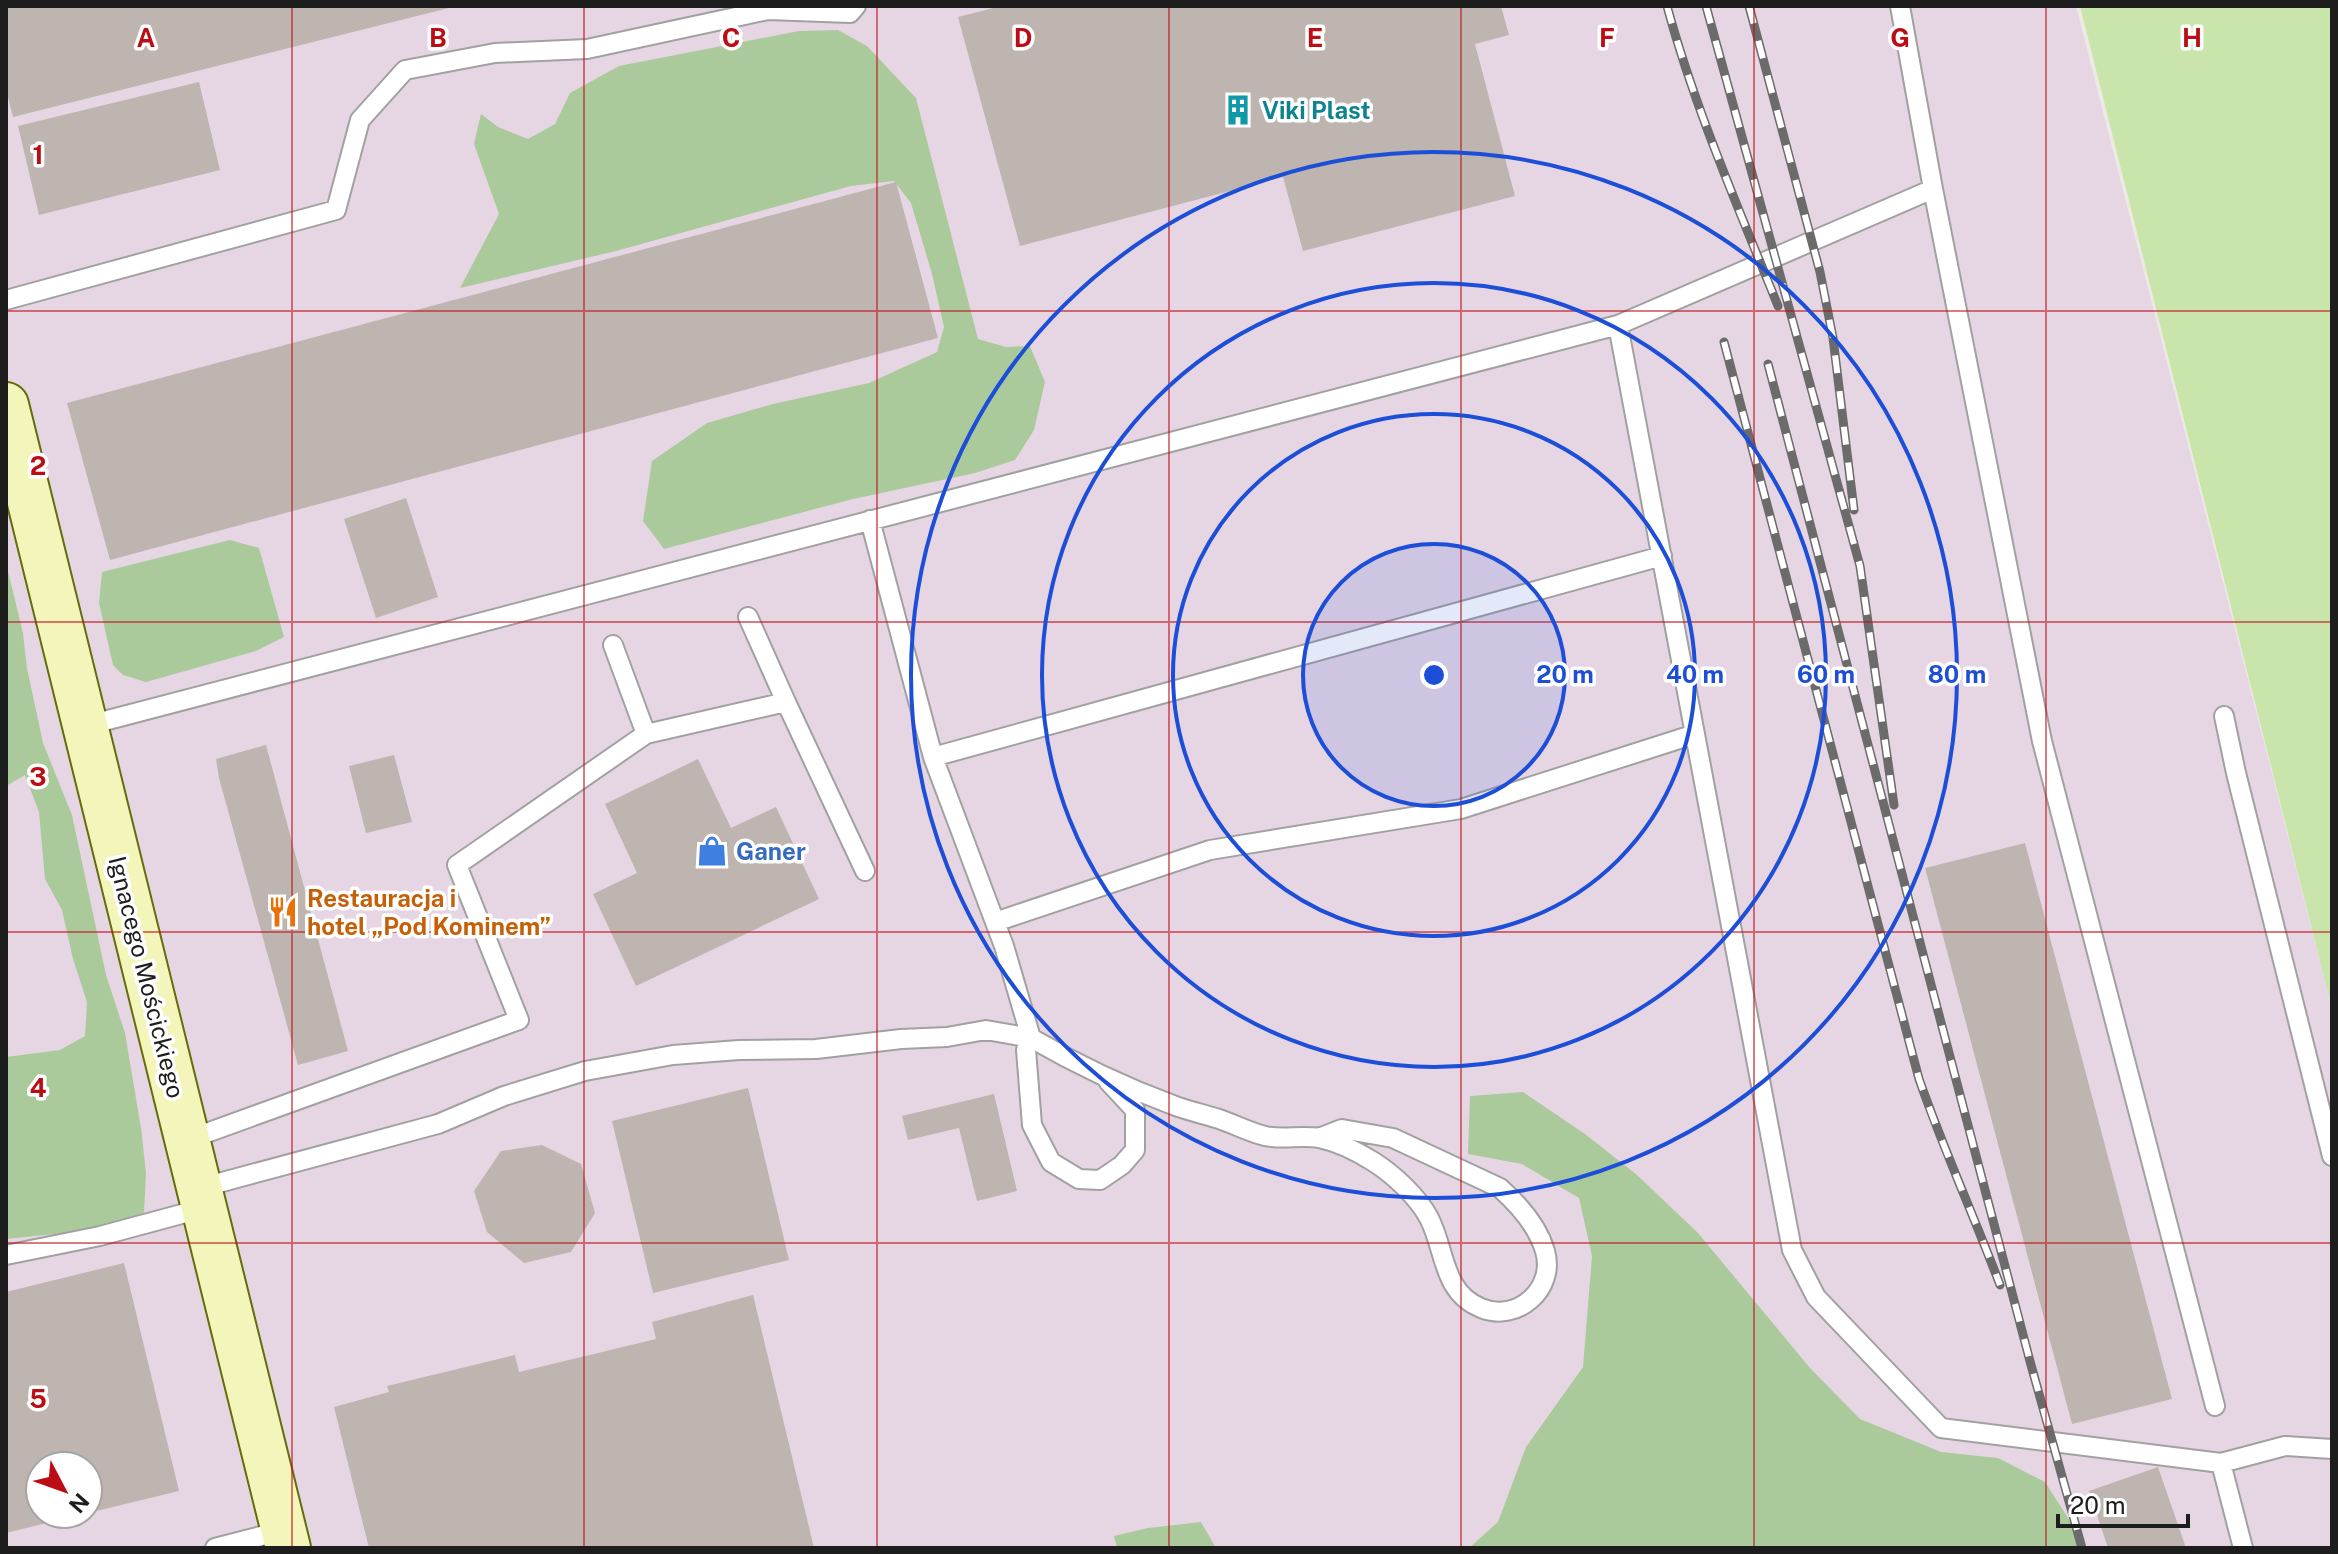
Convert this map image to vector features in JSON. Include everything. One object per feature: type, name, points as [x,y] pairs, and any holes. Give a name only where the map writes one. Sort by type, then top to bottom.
[{"type":"street","name":"Ignacego Mościckiego","points":[[6,407],[286,1539]]},
{"type":"lane","points":[[6,300],[336,210],[360,120],[405,70],[495,53],[587,49],[768,10],[850,13],[856,6]]},
{"type":"lane","points":[[1900,6],[2042,741],[2215,1406]]},
{"type":"lane","points":[[85,726],[1618,325],[1933,189]]},
{"type":"lane","points":[[1618,325],[1792,1250],[1816,1297],[1941,1428],[2221,1463],[2285,1446],[2332,1449]]},
{"type":"lane","points":[[870,520],[933,757],[995,922],[1031,1038],[1026,1050],[1032,1125],[1051,1162],[1079,1179],[1100,1180],[1122,1165],[1135,1150],[1135,1110],[1104,1076]]},
{"type":"lane","points":[[933,757],[1662,556]]},
{"type":"lane","points":[[748,617],[865,871]]},
{"type":"lane","points":[[613,645],[646,734]]},
{"type":"lane","points":[[187,1140],[519,1020],[457,865],[646,734],[786,702]]},
{"type":"lane","points":[[2224,716],[2332,1156]]},
{"type":"lane","points":[[995,922],[1210,850],[1461,809],[1695,734]]},
{"type":"lane","points":[[6,1255],[100,1236],[202,1198],[438,1124],[504,1096],[585,1071],[673,1055],[816,1049],[947,1037],[986,1030],[1031,1038],[1104,1076],[1174,1106],[1265,1136],[1319,1138],[1348,1148],[1377,1164],[1412,1194],[1427,1215],[1459,1296],[1482,1309],[1502,1313],[1525,1306],[1537,1292],[1548,1273],[1545,1250],[1515,1201],[1500,1188],[1393,1138],[1342,1129],[1319,1138]]},
{"type":"lane","points":[[2221,1463],[2243,1548]]},
{"type":"lane","points":[[215,1548],[286,1539]]},
{"type":"shaded area","points":[[6,6],[2076,6],[2332,1009],[2332,1548],[6,1548]]},
{"type":"green space","points":[[2080,6],[2332,6],[2332,1009]]},
{"type":"green space","points":[[838,30],[867,46],[916,98],[978,339],[1006,347],[1030,346],[1045,382],[1034,430],[1015,460],[975,473],[853,499],[664,549],[643,521],[652,461],[707,423],[773,404],[869,383],[937,352],[944,327],[911,203],[894,181],[851,186],[616,251],[460,288],[499,214],[474,144],[481,114],[498,127],[528,139],[555,124],[570,93],[619,66],[799,31]]},
{"type":"green space","points":[[230,540],[259,548],[284,637],[256,651],[146,682],[123,675],[113,665],[99,603],[102,572]]},
{"type":"green space","points":[[6,563],[23,633],[43,743],[72,815],[106,975],[125,1033],[146,1173],[144,1213],[84,1231],[6,1239],[6,1057],[60,1050],[85,1036],[87,1002],[62,910],[45,879],[39,812],[25,775],[6,786]]},
{"type":"green space","points":[[1523,1092],[1585,1134],[1637,1175],[1698,1233],[1810,1368],[1860,1419],[1941,1452],[1998,1458],[2045,1482],[2075,1529],[2079,1548],[1469,1548],[1498,1522],[1526,1447],[1583,1367],[1592,1256],[1579,1198],[1522,1164],[1468,1154],[1470,1096]]},
{"type":"green space","points":[[1201,1522],[1216,1548],[1117,1548],[1114,1536],[1148,1528]]},
{"type":"building","points":[[6,6],[453,7],[13,117],[6,89]]},
{"type":"building","name":"Viki Plast","points":[[1001,6],[1501,6],[1509,35],[1475,44],[1515,196],[1303,251],[1283,177],[1020,246],[958,17]]},
{"type":"building","points":[[199,82],[220,170],[39,215],[18,126]]},
{"type":"building","points":[[896,182],[938,338],[110,560],[67,403]]},
{"type":"building","points":[[406,498],[438,597],[376,618],[344,519]]},
{"type":"building","name":"Restauracja i hotel „Pod Kominem”","points":[[266,745],[348,1051],[298,1065],[216,759]]},
{"type":"building","points":[[394,755],[412,822],[366,833],[349,766]]},
{"type":"building","name":"Ganer","points":[[698,759],[731,828],[776,807],[819,899],[636,986],[593,894],[637,873],[605,804]]},
{"type":"building","points":[[2025,843],[2172,1399],[2072,1424],[1925,868]]},
{"type":"building","points":[[748,1088],[789,1260],[653,1293],[612,1121]]},
{"type":"building","points":[[994,1094],[1017,1191],[977,1201],[959,1128],[908,1140],[902,1116]]},
{"type":"building","points":[[542,1145],[581,1164],[595,1213],[571,1252],[524,1263],[487,1232],[474,1191],[501,1151]]},
{"type":"building","points":[[124,1263],[179,1491],[104,1509],[104,1450],[24,1450],[24,1529],[6,1533],[6,1292]]},
{"type":"building","points":[[753,1295],[814,1548],[369,1548],[334,1407],[389,1392],[387,1386],[515,1355],[519,1372],[656,1339],[652,1322]]},
{"type":"building","points":[[2158,1467],[2186,1548],[2108,1548],[2089,1491]]},
{"type":"railway","points":[[1667,6],[1704,120],[1778,306]]},
{"type":"railway","points":[[1706,6],[1860,566],[1894,805]]},
{"type":"railway","points":[[1749,6],[1820,272],[1833,338],[1854,510]]},
{"type":"railway","points":[[1724,342],[1919,1079],[2000,1285]]},
{"type":"railway","points":[[1768,364],[2082,1548]]},
{"type":"place","name":"Viki Plast","points":[[1238,110]]},
{"type":"place","name":"Ganer","points":[[712,851]]},
{"type":"place","name":"Restauracja i hotel „Pod Kominem”","points":[[283,912]]}]
